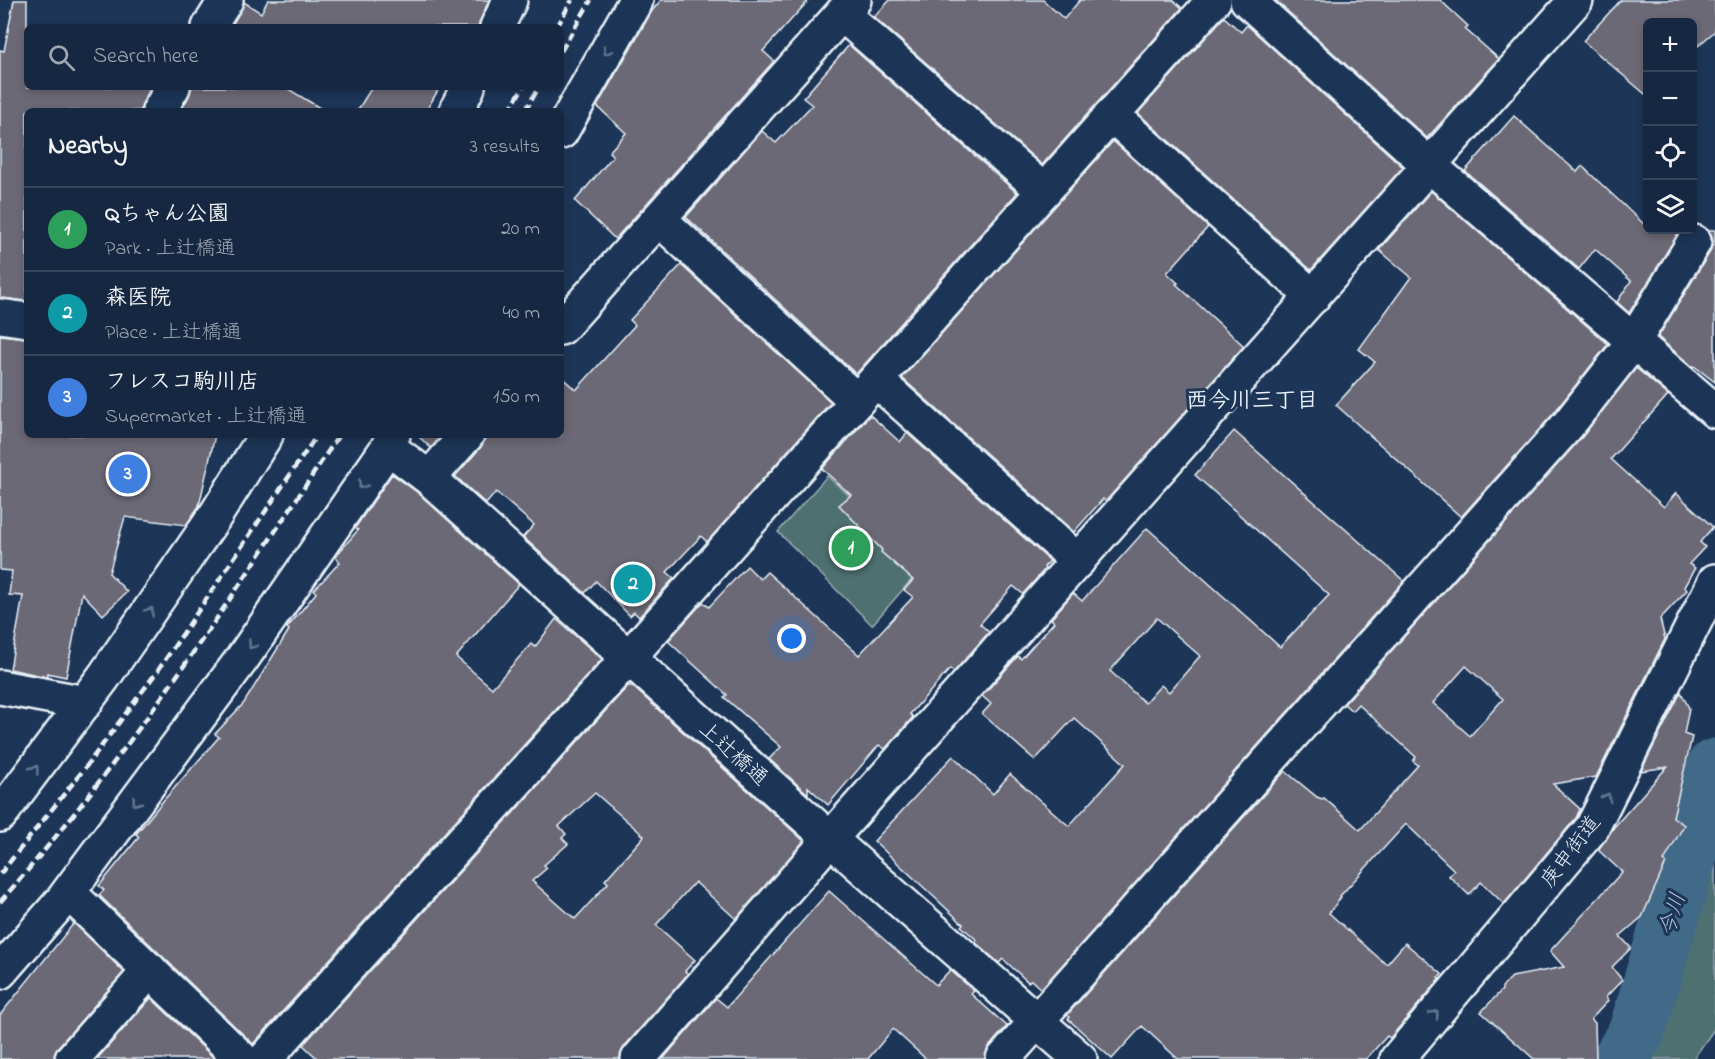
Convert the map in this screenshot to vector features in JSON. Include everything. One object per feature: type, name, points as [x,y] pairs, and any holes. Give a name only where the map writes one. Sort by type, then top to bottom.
[{"type":"street","points":[[211,24],[226,0]]},
{"type":"street","points":[[498,24],[510,0]]},
{"type":"street","points":[[564,127],[636,0]]},
{"type":"street","points":[[281,1053],[628,657],[1214,0]]},
{"type":"street","points":[[1246,0],[1430,165],[1715,411]]},
{"type":"street","points":[[638,1059],[830,839],[1430,165],[1570,2]]},
{"type":"street","points":[[564,325],[848,7],[1044,191]]},
{"type":"street","points":[[161,108],[171,90]]},
{"type":"street","points":[[458,108],[466,90]]},
{"type":"street","points":[[1112,115],[1313,297]]},
{"type":"street","points":[[658,219],[1078,561]]},
{"type":"street","points":[[1003,1059],[1568,425],[1634,341],[1694,242]]},
{"type":"street","points":[[0,316],[24,320]]},
{"type":"street","points":[[0,815],[85,703],[214,516],[264,438]]},
{"type":"street","points":[[429,478],[464,438]]},
{"type":"street","points":[[0,972],[69,893],[242,659],[390,441]]},
{"type":"street","name":"上辻橋通","points":[[390,441],[830,839],[1080,1059]]},
{"type":"street","name":"庚申街道","points":[[1397,1059],[1592,828],[1715,581]]},
{"type":"street","points":[[0,687],[85,703]]},
{"type":"street","points":[[69,893],[242,1059]]},
{"type":"street","points":[[72,1059],[150,970]]},
{"type":"green space","points":[[827,476],[926,563],[872,625],[778,532]]},
{"type":"green space","points":[[1715,832],[1715,1028],[1693,1059],[1632,1059]]},
{"type":"building","points":[[14,0],[27,0],[27,24],[24,24],[24,90],[149,90],[141,108],[24,108],[24,301],[0,298],[0,50],[4,51]]},
{"type":"building","points":[[268,0],[489,0],[479,24],[233,24],[244,2],[261,13]]},
{"type":"building","points":[[661,0],[809,0],[763,51],[774,61],[615,239],[575,201],[613,156],[609,152],[626,133],[597,106],[652,11]]},
{"type":"building","points":[[890,0],[1043,0],[1064,19],[1080,0],[1173,0],[1182,8],[1042,165],[874,17]]},
{"type":"building","points":[[1275,0],[1440,0],[1468,26],[1465,29],[1499,59],[1427,138]]},
{"type":"building","points":[[1621,0],[1715,0],[1715,31],[1697,47],[1697,18],[1643,18],[1643,92],[1583,41]]},
{"type":"building","points":[[1224,17],[1241,32],[1247,25],[1403,167],[1311,270],[1138,113]]},
{"type":"building","points":[[849,45],[1017,193],[856,374],[686,217],[762,131],[776,143],[812,105],[803,98]]},
{"type":"building","points":[[191,90],[290,90],[320,108],[183,108]]},
{"type":"building","points":[[370,90],[438,90],[428,108],[359,108]]},
{"type":"building","points":[[1514,116],[1577,172],[1582,166],[1643,223],[1643,234],[1678,234],[1629,313],[1617,302],[1631,281],[1595,249],[1579,269],[1465,171]]},
{"type":"building","points":[[1113,141],[1208,227],[1167,273],[1244,346],[1106,501],[1103,499],[1074,532],[902,378]]},
{"type":"building","points":[[1431,191],[1608,344],[1554,413],[1461,517],[1336,405],[1375,362],[1359,349],[1411,277],[1379,250]]},
{"type":"building","points":[[1707,230],[1715,230],[1715,382],[1693,367],[1658,337],[1710,252],[1713,242]]},
{"type":"building","points":[[681,265],[831,402],[707,542],[701,536],[667,572],[674,578],[639,617],[634,612],[630,616],[596,581],[585,593],[523,537],[534,525],[496,492],[486,504],[455,476],[481,447],[484,438],[564,438],[564,380],[576,390],[635,325],[630,320]]},
{"type":"building","points":[[0,335],[24,338],[24,438],[214,438],[199,506],[186,525],[125,517],[109,573],[127,592],[103,615],[82,593],[66,677],[47,673],[47,677],[10,669],[23,596],[9,595],[12,571],[0,570]]},
{"type":"building","points":[[1636,368],[1668,395],[1611,459],[1664,507],[1676,493],[1713,527],[1700,542],[1705,547],[1689,564],[1695,568],[1684,587],[1687,590],[1660,619],[1665,639],[1596,777],[1553,784],[1580,809],[1576,818],[1504,904],[1481,882],[1469,895],[1449,876],[1454,870],[1406,824],[1340,896],[1329,913],[1381,960],[1387,964],[1405,943],[1442,974],[1390,1038],[1387,1036],[1366,1059],[1178,1059],[1142,1026],[1112,1059],[1068,1019],[1070,1017],[1067,1015],[1285,771],[1317,797],[1324,798],[1360,830],[1418,765],[1413,761],[1416,757],[1358,704],[1352,711],[1344,704],[1582,437]],"holes":[[[1466,666],[1503,699],[1470,736],[1433,703]]]},
{"type":"building","points":[[870,415],[900,442],[907,433],[1050,561],[1023,594],[1013,586],[980,624],[989,632],[954,672],[950,669],[910,714],[913,717],[885,749],[879,745],[828,805],[808,787],[808,794],[769,759],[781,747],[724,697],[727,695],[668,641],[703,602],[709,607],[747,566],[760,579],[767,572],[859,655],[913,597],[904,590],[913,580],[881,552],[882,550],[839,505],[851,495],[822,469]]},
{"type":"building","points":[[1234,431],[1404,581],[1041,989],[1031,980],[1028,982],[1003,959],[999,963],[975,942],[977,940],[961,926],[963,924],[874,841],[953,756],[993,794],[1010,774],[1069,826],[1125,764],[1074,718],[1035,760],[982,714],[991,704],[982,696],[1018,656],[1021,659],[1054,622],[1051,619],[1073,593],[1082,601],[1147,528],[1280,647],[1329,595],[1195,475]],"holes":[[[1157,618],[1200,656],[1169,692],[1161,685],[1145,703],[1110,671]]]},
{"type":"building","points":[[420,438],[439,438],[431,448]]},
{"type":"building","points":[[392,474],[417,492],[519,584],[456,657],[492,688],[531,644],[535,647],[556,619],[602,659],[253,1044],[99,895],[104,890],[99,886],[139,837],[136,834],[219,737],[215,734],[244,703],[289,630],[287,628],[316,593],[314,590],[340,562],[335,557],[358,530],[355,528]]},
{"type":"building","points":[[628,686],[632,686],[804,841],[736,919],[695,882],[656,925],[695,960],[685,971],[688,974],[624,1047],[620,1059],[318,1059],[303,1045]],"holes":[[[595,793],[644,836],[605,880],[608,883],[575,919],[532,881],[547,868],[544,865],[568,844],[562,838],[566,834],[559,826]]]},
{"type":"building","points":[[1681,692],[1689,708],[1684,734],[1692,737],[1673,817],[1684,825],[1664,861],[1666,863],[1642,917],[1620,936],[1631,948],[1612,967],[1622,980],[1606,997],[1608,1001],[1591,1019],[1595,1023],[1596,1059],[1534,1059],[1481,1012],[1512,977],[1564,967],[1550,951],[1622,872],[1598,850],[1614,827],[1667,767],[1641,771]]},
{"type":"building","points":[[829,891],[936,985],[950,970],[974,991],[971,994],[1007,1026],[989,1047],[985,1059],[926,1059],[893,1029],[868,1059],[663,1059],[716,998],[727,1007]]},
{"type":"building","points":[[74,923],[124,972],[58,1047],[54,1059],[0,1059],[0,1015]]},
{"type":"building","points":[[151,998],[215,1059],[97,1059]]},
{"type":"waterway","name":"今川","points":[[1621,1059],[1637,1031],[1715,767]]},
{"type":"railway","points":[[559,24],[572,0]]},
{"type":"railway","points":[[564,46],[591,0]]},
{"type":"railway","points":[[511,108],[521,90]]},
{"type":"railway","points":[[527,108],[537,90]]},
{"type":"railway","points":[[0,874],[85,768],[159,669],[315,438]]},
{"type":"railway","points":[[0,902],[47,847],[136,733],[219,615],[337,438]]},
{"type":"place","name":"フレスコ駒川店","points":[[128,474]]},
{"type":"place","name":"Qちゃん公園","points":[[851,548]]},
{"type":"place","name":"森医院","points":[[633,584]]},
{"type":"district","name":"西今川三丁目","points":[[1252,399]]}]
